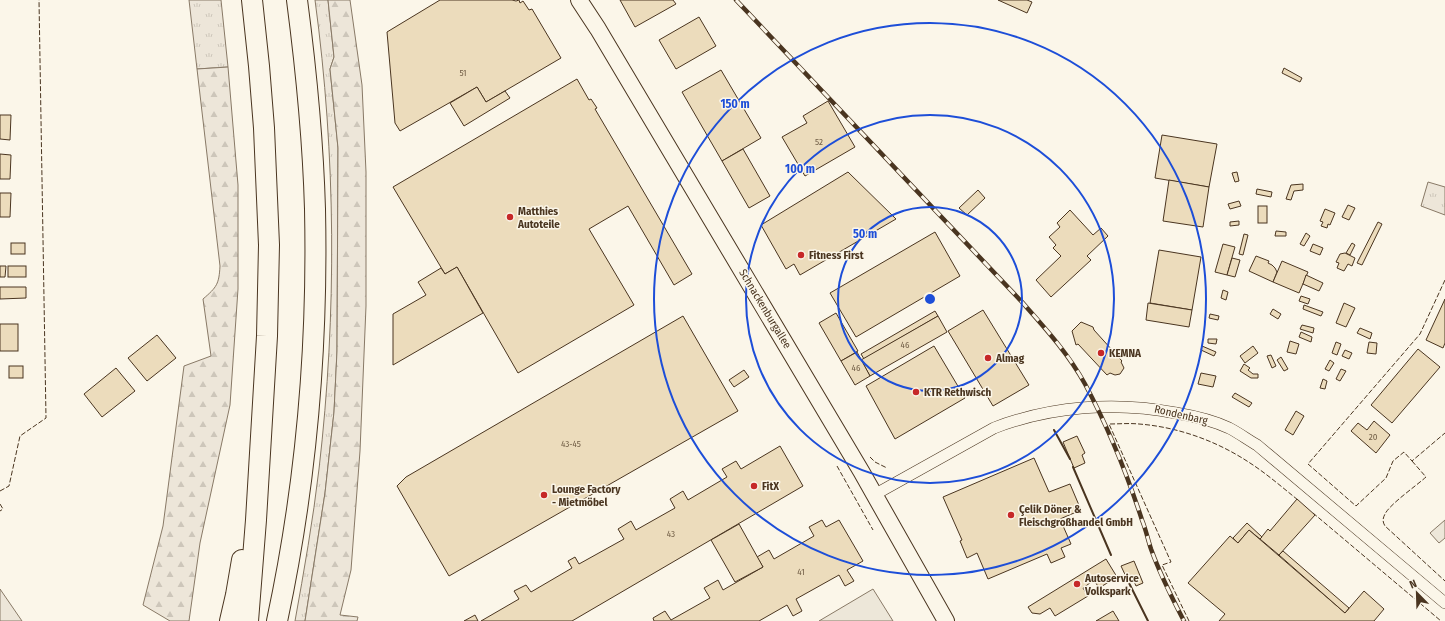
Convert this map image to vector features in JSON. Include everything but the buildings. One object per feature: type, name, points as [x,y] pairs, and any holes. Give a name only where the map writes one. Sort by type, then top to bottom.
[{"type":"highway","points":[[248,621],[256,520],[267,336],[269,245],[260,66],[252,0]]},
{"type":"highway","points":[[277,621],[297,506],[311,386],[315,302],[315,209],[309,105],[298,0]]},
{"type":"highway","points":[[230,621],[236,595],[261,438]]},
{"type":"main road","name":"Schnackenburgallee","points":[[579,0],[598,28],[652,118],[874,495],[946,621]]},
{"type":"street","name":"Rondenbarg","points":[[874,495],[994,428],[1014,420],[1037,414],[1097,407],[1139,407],[1189,415],[1228,428],[1257,445],[1445,603]]},
{"type":"green space","points":[[189,0],[221,0],[228,67],[197,69]]},
{"type":"green space","points":[[315,0],[328,0],[334,57],[330,69],[338,148],[337,351],[334,412],[325,493],[305,621],[295,621],[319,469],[325,411],[331,293],[332,234],[327,117]]},
{"type":"green space","points":[[328,0],[350,0],[362,85],[366,172],[366,306],[360,451],[351,570],[340,615],[358,617],[357,621],[305,621],[325,493],[334,412],[337,351],[338,148],[330,69],[334,57]]},
{"type":"green space","points":[[228,67],[238,185],[238,289],[230,405],[200,543],[189,621],[170,621],[143,605],[163,526],[184,366],[211,356],[203,299],[216,285],[219,277],[220,266],[197,69]]},
{"type":"green space","points":[[1428,182],[1445,187],[1445,215],[1421,206]]},
{"type":"green space","points":[[0,589],[22,621],[0,621]]},
{"type":"shaded area","points":[[1445,520],[1445,538],[1439,543],[1430,533]]},
{"type":"shaded area","points":[[873,589],[893,621],[819,621]]},
{"type":"railway","points":[[736,0],[1022,302],[1064,351],[1085,384],[1109,434],[1130,485],[1151,549],[1166,586],[1184,621]]},
{"type":"fence","points":[[0,491],[9,486],[20,436],[46,418],[39,0]]},
{"type":"fence","points":[[1445,280],[1420,334],[1308,464],[1356,506],[1386,478],[1393,461],[1404,452],[1412,461],[1445,433]]},
{"type":"fence","points":[[1189,621],[1162,565],[1171,562],[1109,424],[1154,426],[1168,428],[1197,436],[1224,448],[1250,463],[1269,476],[1298,500]]},
{"type":"fence","points":[[870,457],[875,462],[887,468]]},
{"type":"fence","points":[[1412,461],[1426,477],[1392,505],[1385,514],[1383,523],[1445,581]]},
{"type":"fence","points":[[837,466],[873,530]]},
{"type":"fence","points":[[0,504],[3,509],[0,511]]},
{"type":"fence","points":[[1313,513],[1441,621]]},
{"type":"wall","points":[[1054,430],[1070,459]]},
{"type":"wall","points":[[1073,467],[1111,555]]},
{"type":"wall","points":[[1128,581],[1148,621]]},
{"type":"place","name":"Matthies Autoteile","points":[[510,217]]},
{"type":"place","name":"Fitness First","points":[[801,255]]},
{"type":"place","name":"KEMNA","points":[[1101,353]]},
{"type":"place","name":"Almag","points":[[988,358]]},
{"type":"place","name":"KTR Rethwisch","points":[[916,392]]},
{"type":"place","name":"FitX","points":[[754,486]]},
{"type":"place","name":"Lounge Factory - Mietmöbel","points":[[544,495]]},
{"type":"place","name":"Çelik Döner & Fleischgroßhandel GmbH","points":[[1011,515]]},
{"type":"place","name":"Autoservice Volkspark","points":[[1077,584]]}]
